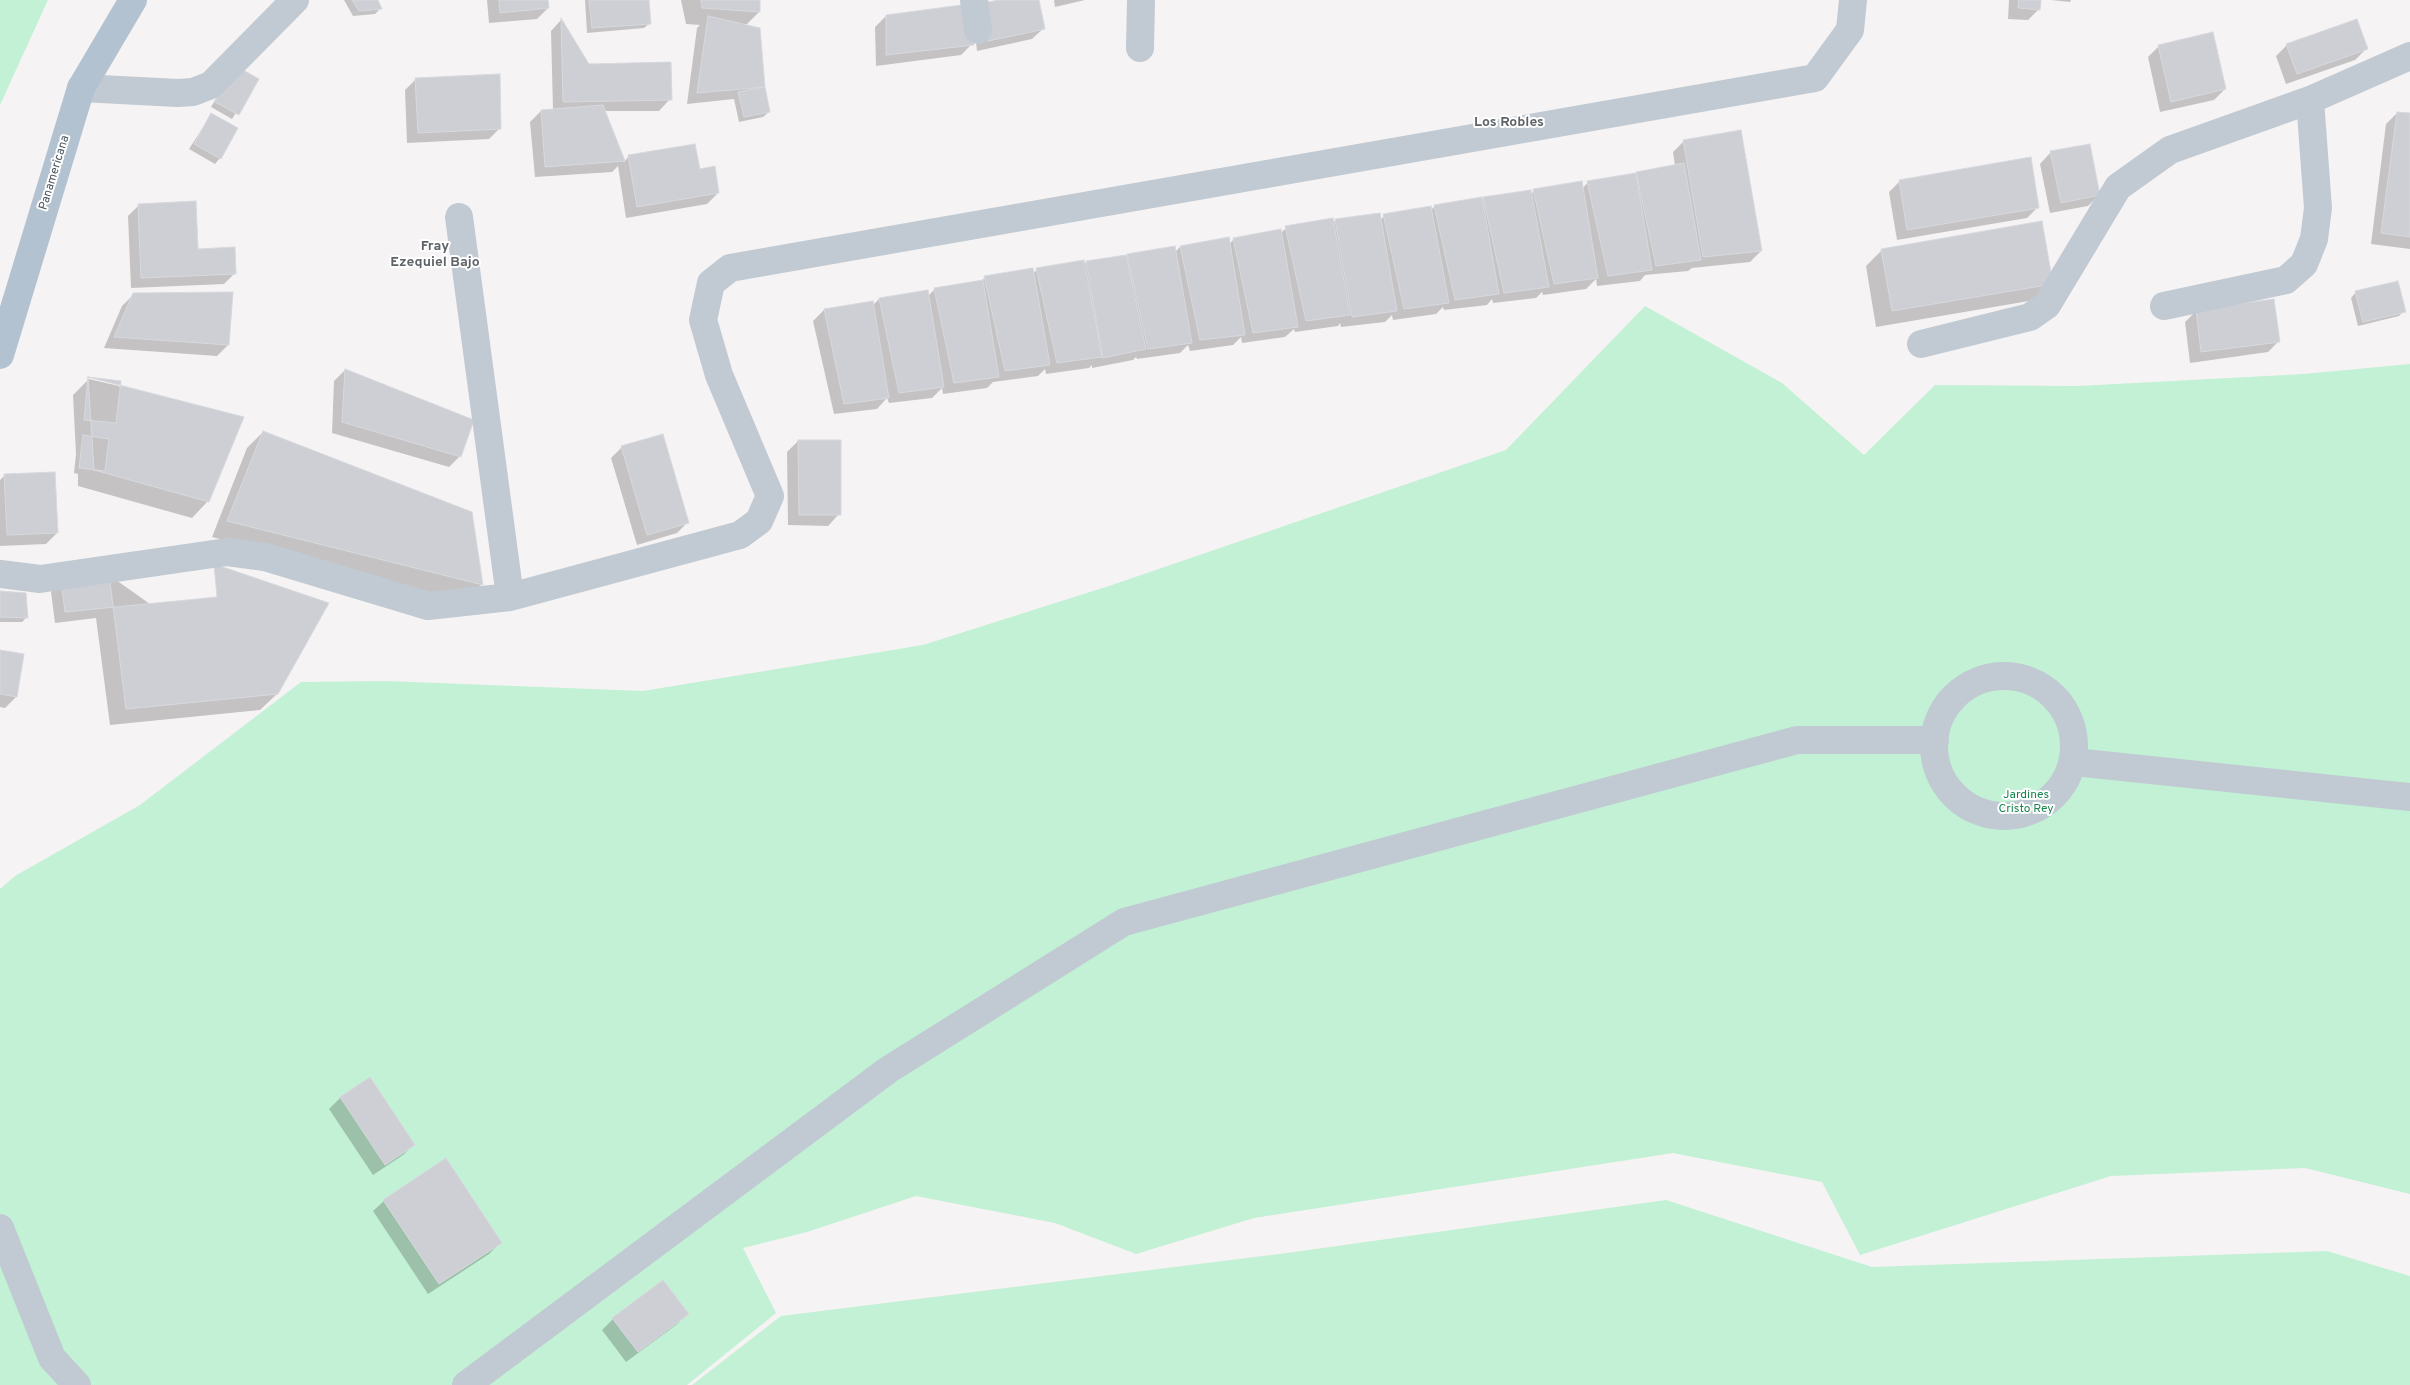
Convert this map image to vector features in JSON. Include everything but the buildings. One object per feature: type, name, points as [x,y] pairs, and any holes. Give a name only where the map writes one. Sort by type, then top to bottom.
[{"type":"main road","name":"Panamericana","points":[[0,355],[81,88],[133,0]]},
{"type":"street","points":[[81,88],[194,92],[211,85],[295,0]]},
{"type":"street","points":[[974,0],[978,30]]},
{"type":"street","points":[[1140,48],[1141,0]]},
{"type":"street","points":[[0,574],[40,579],[227,552],[265,556],[428,606],[510,597],[740,535],[759,521],[770,496],[719,375],[703,320],[710,283],[730,268],[1815,78],[1850,30],[1853,0]]},
{"type":"street","points":[[1920,344],[2030,317],[2047,305],[2118,187],[2170,150],[2310,100],[2410,56]]},
{"type":"street","points":[[2164,306],[2286,280],[2304,264],[2314,238],[2318,208],[2310,100]]},
{"type":"street","points":[[459,217],[510,597]]},
{"type":"street","points":[[2013,676],[2025,679],[2047,690],[2064,708],[2074,730],[2074,762],[2064,784],[2043,806],[2021,815],[2002,817],[1977,812],[1957,799],[1938,773],[1933,748],[1935,740],[1939,718],[1953,698],[1965,687],[1988,677],[2013,676]]},
{"type":"street","points":[[466,1385],[888,1070],[1124,922],[1798,740],[1935,740]]},
{"type":"street","points":[[2074,762],[2410,797]]},
{"type":"street","points":[[0,1228],[52,1358],[77,1385]]},
{"type":"green space","points":[[0,0],[48,0],[0,105]]},
{"type":"green space","name":"Jardines Cristo Rey","points":[[1645,306],[1782,383],[1864,455],[1935,385],[2078,386],[2304,374],[2410,364],[2410,1194],[2305,1168],[2111,1176],[1860,1255],[1822,1182],[1673,1153],[1254,1218],[1136,1254],[1055,1223],[916,1196],[807,1232],[743,1248],[776,1313],[687,1385],[0,1385],[0,889],[15,876],[140,805],[301,682],[386,681],[643,691],[923,645],[1112,585],[1506,450]]},
{"type":"green space","points":[[1666,1200],[1872,1267],[2327,1251],[2410,1276],[2410,1385],[692,1385],[781,1316],[1287,1253]]},
{"type":"district","name":"Los Robles","points":[[1509,123]]},
{"type":"district","name":"Fray Ezequiel Bajo","points":[[435,256]]}]
